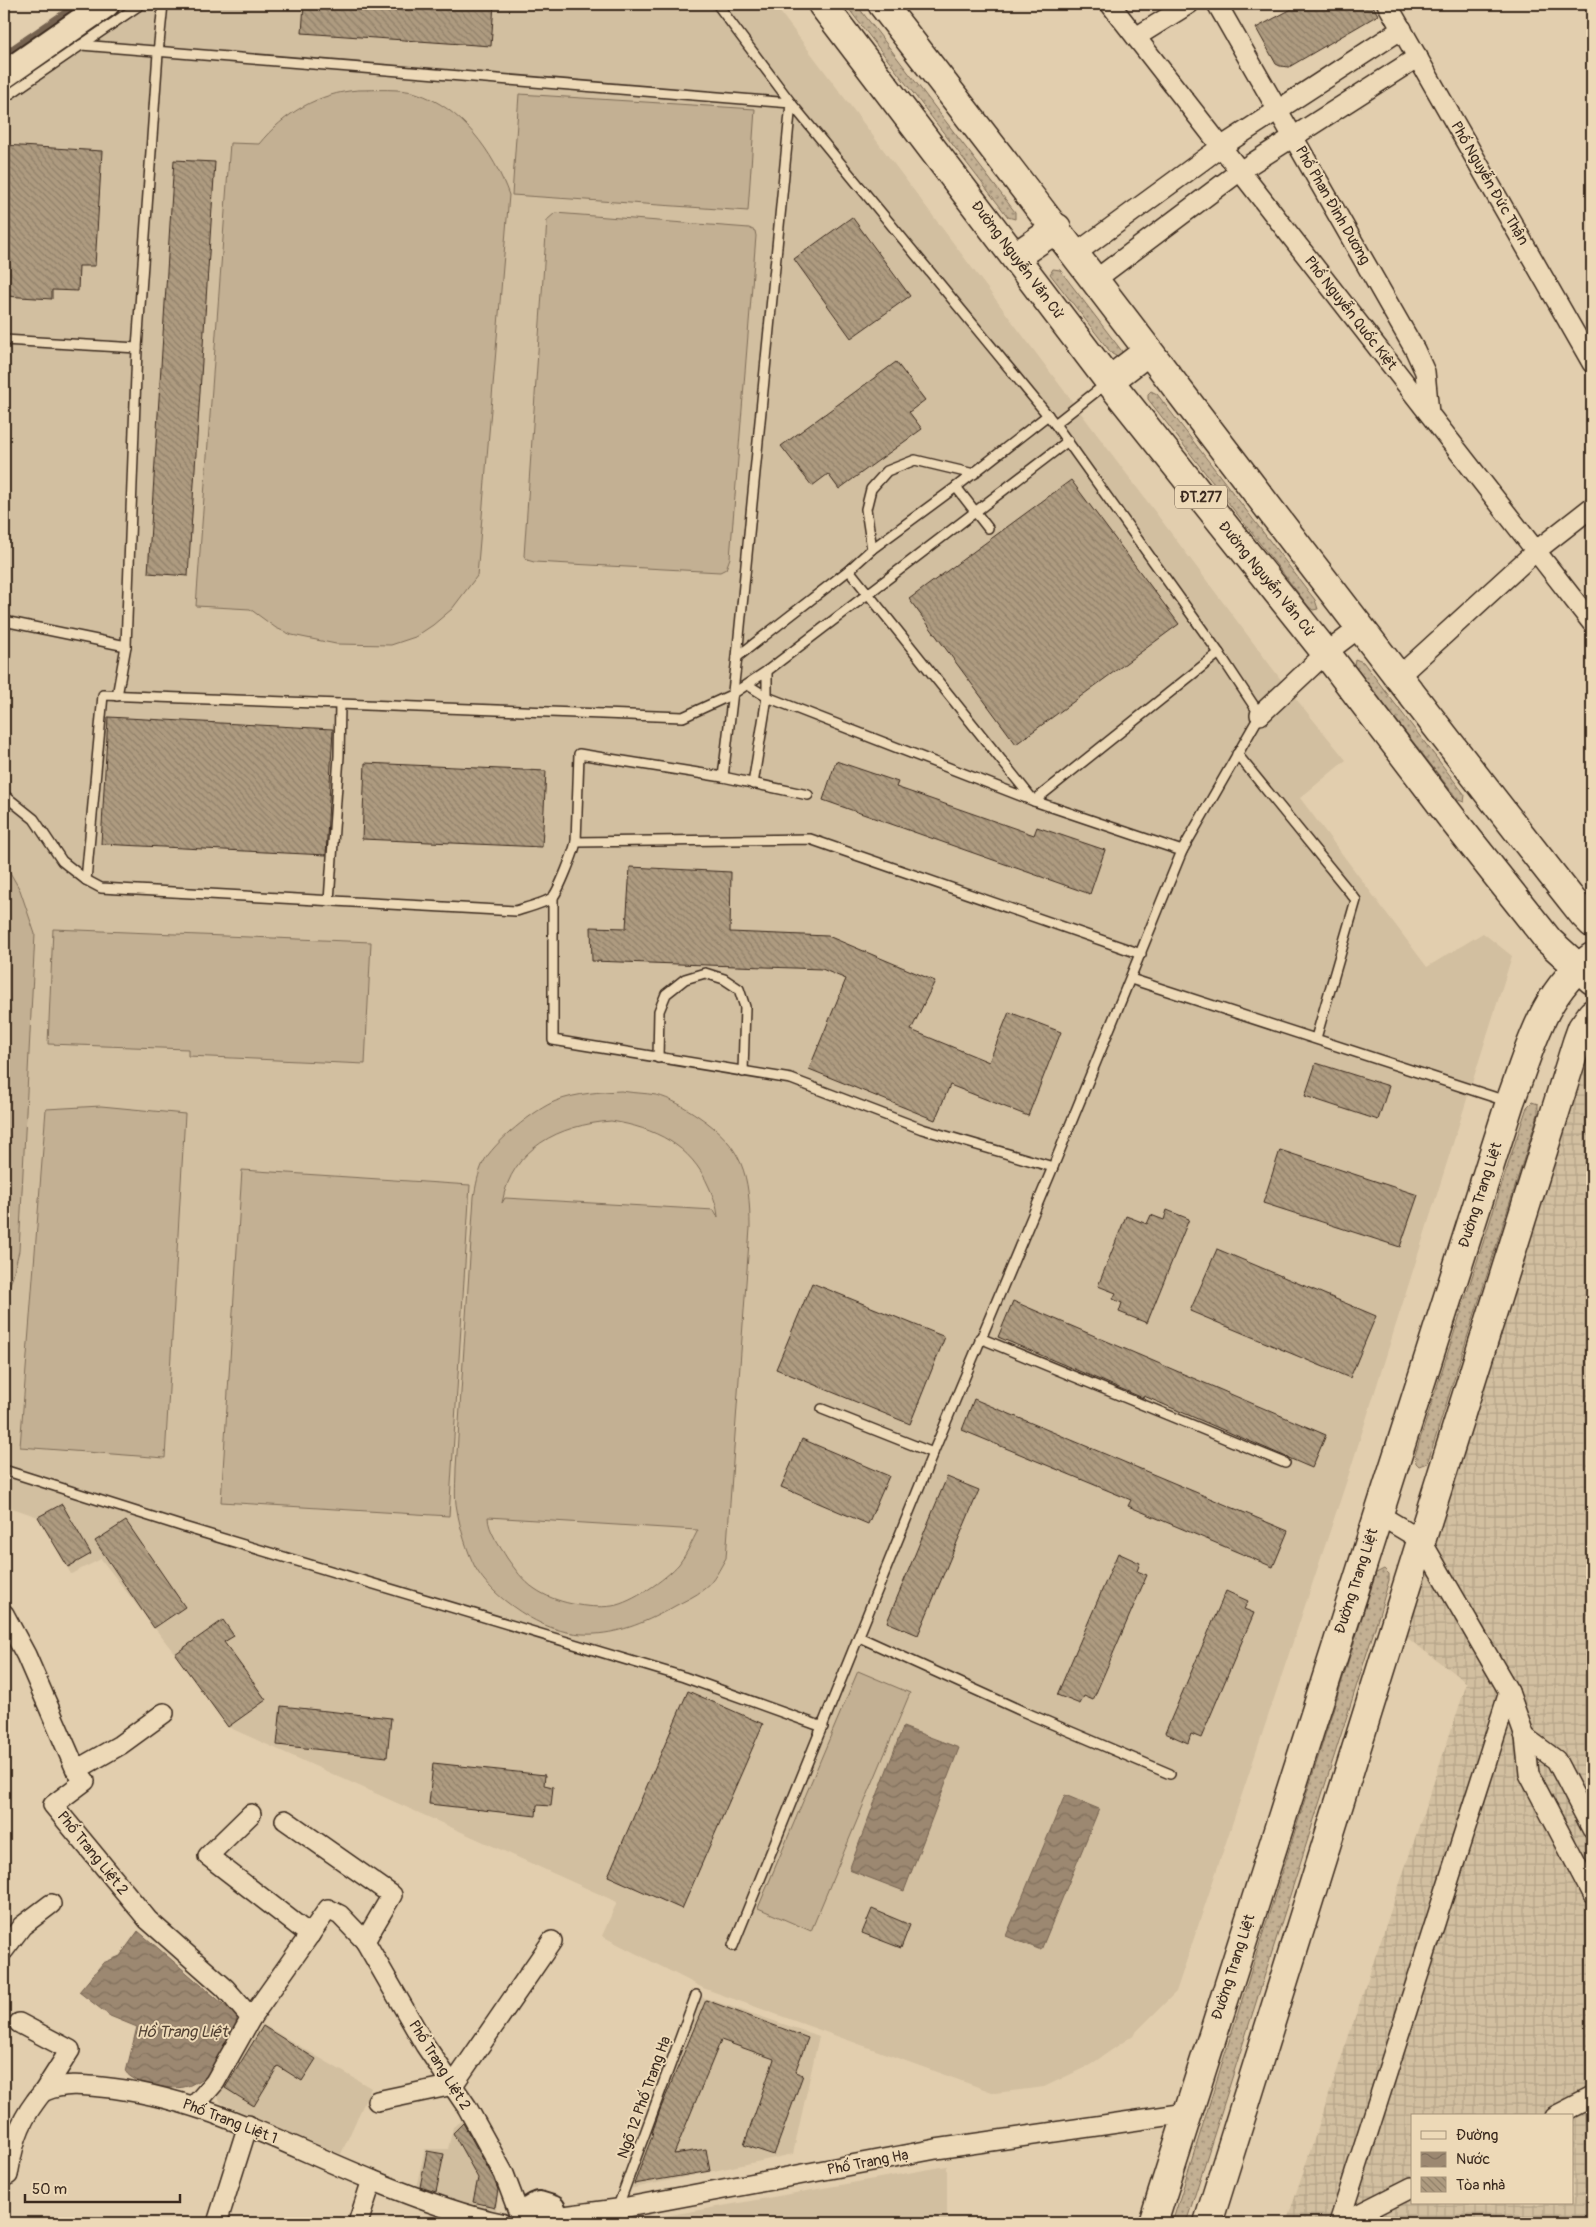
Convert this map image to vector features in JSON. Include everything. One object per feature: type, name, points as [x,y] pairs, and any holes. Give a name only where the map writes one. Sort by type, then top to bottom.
[{"type":"main road","name":"Đường Nguyễn Văn Cừ","points":[[822,4],[1016,256],[1109,381],[1326,654],[1549,941],[1587,968]]},
{"type":"main road","name":"ĐT.277","points":[[882,4],[1057,228],[1359,628],[1477,780],[1592,923]]},
{"type":"main road","points":[[1016,256],[1057,228]]},
{"type":"main road","points":[[1109,381],[1148,350]]},
{"type":"main road","name":"Đường Trang Liệt","points":[[1153,2223],[1510,1102],[1547,1006],[1556,991],[1587,968]]},
{"type":"main road","points":[[1208,2223],[1582,1028],[1592,1014]]},
{"type":"main road","points":[[1570,1066],[1574,1057],[1592,1048]]},
{"type":"street","points":[[4,75],[106,4]]},
{"type":"street","name":"Phố Nguyễn Quốc Kiệt","points":[[1110,4],[1592,623]]},
{"type":"street","points":[[1136,37],[1189,4]]},
{"type":"street","name":"Phố Phan Đình Dương","points":[[1217,4],[1415,350],[1425,372],[1429,412]]},
{"type":"street","name":"Phố Nguyễn Đức Thận","points":[[1387,4],[1592,363]]},
{"type":"street","points":[[1075,254],[1221,146],[1402,29]]},
{"type":"street","points":[[1095,280],[1240,171],[1418,56]]},
{"type":"street","points":[[1398,677],[1537,550],[1592,507]]},
{"type":"street","points":[[1260,716],[1326,654],[1359,628]]},
{"type":"street","points":[[1378,1514],[1421,1540],[1509,1692],[1524,1737],[1529,1774],[1592,1894]]},
{"type":"street","name":"Phố Trang Liệt 2","points":[[4,1614],[26,1655],[76,1770],[85,1781],[53,1805],[148,1920],[225,1988],[251,2018]]},
{"type":"street","points":[[1340,2223],[1509,1692]]},
{"type":"street","points":[[76,1770],[120,1745],[164,1713]]},
{"type":"street","points":[[1524,1737],[1556,1760],[1592,1829]]},
{"type":"street","points":[[251,1814],[208,1856],[310,1935]]},
{"type":"street","points":[[285,1820],[392,1895],[365,1941]]},
{"type":"street","points":[[4,1950],[22,1926],[51,1904]]},
{"type":"street","name":"Phố Trang Liệt 2","points":[[195,2105],[215,2082],[251,2018],[328,1909],[340,1914],[365,1941],[426,2045],[453,2085],[504,2174],[518,2211],[528,2220]]},
{"type":"street","points":[[377,2101],[453,2085],[552,1941]]},
{"type":"street","points":[[4,2176],[8,2175],[15,2136],[27,2113],[44,2091],[70,2050],[19,2023]]},
{"type":"street","name":"Phố Trang Liệt 1","points":[[44,2091],[72,2084],[130,2090],[195,2105],[248,2125],[372,2180],[481,2219],[501,2223]]},
{"type":"street","points":[[1559,2114],[1592,2097]]},
{"type":"street","name":"Phố Trang Hạ","points":[[556,2220],[936,2149],[1187,2113]]},
{"type":"street","points":[[216,2223],[248,2125]]},
{"type":"street","points":[[358,2223],[372,2180]]},
{"type":"street","points":[[1340,2223],[1411,2188]]},
{"type":"street","points":[[528,2220],[531,2209],[539,2205],[552,2209],[556,2220]]},
{"type":"lane","points":[[4,98],[141,4]]},
{"type":"lane","points":[[116,696],[126,646],[137,348],[163,4]]},
{"type":"lane","points":[[717,4],[791,103],[1068,441],[1219,654],[1260,716],[1182,851],[1131,979],[980,1338],[734,1946]]},
{"type":"lane","points":[[80,45],[158,53],[791,103]]},
{"type":"lane","points":[[723,777],[731,694],[737,657],[791,103]]},
{"type":"lane","points":[[4,340],[137,348]]},
{"type":"lane","points":[[1055,424],[1109,381]]},
{"type":"lane","points":[[737,657],[849,570],[872,549],[956,488],[1048,415]]},
{"type":"lane","points":[[86,880],[103,695],[683,717],[748,685],[1068,441]]},
{"type":"lane","points":[[872,549],[866,509],[871,489],[887,471],[915,460],[974,474]]},
{"type":"lane","points":[[956,488],[988,528]]},
{"type":"lane","points":[[849,570],[1034,801]]},
{"type":"lane","points":[[4,621],[126,646]]},
{"type":"lane","points":[[1034,801],[1219,654]]},
{"type":"lane","points":[[753,784],[767,697],[767,671]]},
{"type":"lane","points":[[748,685],[767,697],[1034,801],[1182,851]]},
{"type":"lane","points":[[330,901],[339,756],[340,704]]},
{"type":"lane","points":[[808,795],[723,777],[579,754],[576,842],[574,852],[553,896],[553,1040],[791,1079],[922,1129],[1053,1167]]},
{"type":"lane","points":[[1237,754],[1356,900],[1316,1038]]},
{"type":"lane","points":[[4,795],[34,819],[62,861],[86,880],[101,888],[516,911],[530,907],[553,896]]},
{"type":"lane","points":[[576,842],[810,839],[1141,954]]},
{"type":"lane","points":[[658,1058],[659,1010],[666,994],[685,979],[705,973],[724,979],[739,989],[745,1007],[743,1072]]},
{"type":"lane","points":[[1131,979],[1510,1102]]},
{"type":"lane","points":[[980,1338],[1285,1463]]},
{"type":"lane","points":[[822,1409],[933,1453]]},
{"type":"lane","points":[[4,1470],[184,1527],[684,1677],[823,1727]]},
{"type":"lane","points":[[859,1637],[1170,1774]]},
{"type":"lane","name":"Ngõ 12 Phố Trang Hạ","points":[[617,2209],[696,1995]]},
{"type":"shaded area","points":[[111,4],[774,4],[1288,689],[1346,760],[1300,798],[1427,967],[1483,933],[1512,956],[1348,1477],[1176,1992],[1132,2036],[1090,2065],[1044,2087],[995,2093],[703,1988],[602,1936],[617,1902],[228,1727],[175,1654],[101,1559],[71,1574],[38,1517],[4,1505],[4,79]]},
{"type":"shaded area","points":[[845,4],[856,4],[1015,212],[1015,219],[1008,217]]},
{"type":"shaded area","points":[[358,90],[409,91],[432,100],[447,109],[461,120],[485,148],[503,179],[509,195],[477,576],[452,609],[433,625],[415,637],[391,645],[336,644],[292,635],[276,628],[250,609],[196,606],[230,143],[259,144],[280,123],[303,106],[330,95]]},
{"type":"shaded area","points":[[519,94],[755,109],[748,211],[512,195]]},
{"type":"shaded area","points":[[555,213],[749,228],[755,231],[730,558],[726,569],[720,572],[534,562],[527,560],[524,556],[547,220]]},
{"type":"shaded area","points":[[1053,269],[1060,270],[1123,354],[1118,357],[1112,354],[1050,274]]},
{"type":"shaded area","points":[[1151,391],[1157,394],[1315,600],[1318,609],[1313,610],[1309,607],[1148,399],[1148,394]]},
{"type":"shaded area","points":[[1355,659],[1363,662],[1465,795],[1464,802],[1458,800],[1354,665]]},
{"type":"shaded area","points":[[4,862],[20,890],[35,934],[19,1251],[12,1279],[4,1297]]},
{"type":"shaded area","points":[[53,929],[371,942],[365,1064],[188,1056],[188,1049],[48,1044]]},
{"type":"shaded area","points":[[1592,1068],[1592,2223],[1286,2223],[1467,1683],[1402,1634],[1585,1069]]},
{"type":"shaded area","points":[[621,1091],[661,1096],[698,1116],[725,1139],[741,1163],[745,1177],[750,1209],[750,1228],[726,1558],[711,1583],[701,1592],[654,1617],[615,1631],[595,1634],[575,1633],[556,1629],[536,1621],[498,1595],[475,1567],[460,1524],[456,1499],[456,1468],[474,1197],[480,1171],[488,1155],[515,1128],[537,1111],[556,1101],[572,1096]],"holes":[[[611,1121],[642,1128],[657,1134],[682,1150],[701,1172],[714,1198],[718,1217],[714,1210],[505,1198],[502,1203],[507,1184],[516,1168],[527,1154],[541,1143],[556,1134],[573,1128]],[[488,1517],[697,1530],[698,1530],[679,1564],[657,1583],[639,1595],[620,1604],[593,1607],[572,1604],[552,1598],[531,1586],[523,1579],[507,1558],[492,1533]]]},
{"type":"shaded area","points":[[1532,1102],[1538,1104],[1538,1114],[1430,1455],[1427,1463],[1419,1466],[1416,1463],[1415,1455],[1515,1143],[1527,1107]]},
{"type":"shaded area","points":[[101,1106],[185,1114],[165,1458],[20,1447],[46,1109]]},
{"type":"shaded area","points":[[242,1170],[470,1185],[449,1516],[221,1502]]},
{"type":"shaded area","points":[[1384,1569],[1389,1574],[1389,1580],[1379,1615],[1186,2223],[1172,2223],[1376,1573]]},
{"type":"shaded area","points":[[858,1671],[910,1693],[811,1931],[758,1908]]},
{"type":"shaded area","points":[[699,1996],[819,2036],[793,2154],[629,2189]]},
{"type":"shaded area","points":[[262,2024],[371,2088],[341,2154],[221,2103],[217,2094]]},
{"type":"shaded area","points":[[469,2116],[502,2173],[496,2210],[415,2192],[425,2149],[448,2149],[453,2127]]},
{"type":"shaded area","points":[[947,2166],[947,2223],[628,2223],[632,2222]]},
{"type":"water","points":[[903,1727],[959,1748],[904,1891],[849,1870]]},
{"type":"water","points":[[1065,1795],[1099,1809],[1041,1950],[1006,1936]]},
{"type":"water","name":"Hồ Trang Liệt","points":[[138,1931],[237,2016],[235,2032],[205,2078],[187,2086],[178,2088],[161,2087],[144,2083],[130,2076],[126,2072],[137,2027],[110,2016],[79,1992],[103,1963],[120,1956]]},
{"type":"building","points":[[304,4],[494,4],[491,46],[302,33]]},
{"type":"building","points":[[1301,4],[1372,4],[1378,15],[1289,67],[1280,66],[1276,64],[1256,28]]},
{"type":"building","points":[[4,145],[102,151],[95,266],[79,266],[78,291],[52,290],[52,299],[4,296]]},
{"type":"building","points":[[174,160],[215,162],[188,576],[148,573]]},
{"type":"building","points":[[852,217],[910,296],[851,338],[794,259]]},
{"type":"building","points":[[896,362],[925,400],[909,412],[922,429],[839,489],[828,474],[812,486],[781,446]]},
{"type":"building","points":[[1071,480],[1179,624],[1016,744],[909,599]]},
{"type":"building","points":[[108,717],[333,729],[326,855],[101,844]]},
{"type":"building","points":[[836,761],[898,782],[896,787],[1034,835],[1037,827],[1105,850],[1090,894],[823,800]]},
{"type":"building","points":[[365,763],[546,771],[542,847],[362,839]]},
{"type":"building","points":[[630,867],[731,872],[730,932],[828,936],[935,981],[911,1030],[989,1062],[1009,1012],[1061,1032],[1028,1116],[950,1085],[935,1120],[809,1069],[846,979],[822,969],[592,961],[591,927],[626,928]]},
{"type":"building","points":[[1316,1063],[1389,1086],[1378,1120],[1305,1096]]},
{"type":"building","points":[[1280,1150],[1418,1195],[1400,1247],[1263,1203]]},
{"type":"building","points":[[1167,1210],[1189,1219],[1147,1323],[1119,1312],[1122,1303],[1113,1299],[1116,1293],[1098,1286],[1126,1216],[1147,1224],[1151,1215],[1164,1220]]},
{"type":"building","points":[[1217,1249],[1376,1316],[1350,1378],[1190,1311]]},
{"type":"building","points":[[812,1283],[945,1337],[910,1424],[776,1369]]},
{"type":"building","points":[[1013,1301],[1326,1435],[1312,1468],[1144,1396],[1143,1398],[998,1337]]},
{"type":"building","points":[[974,1399],[1288,1531],[1273,1567],[1128,1506],[1131,1500],[962,1430]]},
{"type":"building","points":[[802,1439],[889,1476],[868,1524],[781,1487]]},
{"type":"building","points":[[947,1477],[979,1490],[918,1635],[887,1622]]},
{"type":"building","points":[[62,1504],[91,1554],[68,1567],[38,1517]]},
{"type":"building","points":[[126,1521],[185,1607],[154,1628],[95,1541]]},
{"type":"building","points":[[1118,1553],[1140,1563],[1137,1571],[1147,1575],[1093,1700],[1084,1696],[1080,1704],[1057,1695]]},
{"type":"building","points":[[1226,1591],[1248,1601],[1244,1609],[1254,1613],[1201,1738],[1191,1734],[1188,1743],[1165,1733]]},
{"type":"building","points":[[223,1620],[234,1636],[224,1642],[266,1700],[228,1727],[175,1654]]},
{"type":"building","points":[[688,1691],[763,1724],[682,1909],[608,1876]]},
{"type":"building","points":[[281,1706],[391,1718],[387,1757],[277,1745]]},
{"type":"building","points":[[433,1763],[545,1775],[544,1785],[553,1787],[551,1806],[537,1805],[536,1816],[429,1804]]},
{"type":"building","points":[[872,1909],[910,1925],[901,1948],[862,1933]]},
{"type":"building","points":[[706,2000],[808,2038],[795,2072],[803,2075],[774,2155],[744,2145],[774,2059],[721,2040],[674,2154],[706,2149],[710,2171],[634,2184],[660,2110]]},
{"type":"building","points":[[263,2026],[316,2059],[302,2081],[278,2066],[254,2106],[225,2088]]},
{"type":"building","points":[[463,2123],[494,2179],[498,2190],[495,2207],[473,2202],[478,2178],[453,2133]]},
{"type":"building","points":[[427,2151],[444,2154],[436,2192],[420,2187]]},
{"type":"waterway","points":[[4,54],[77,4]]}]
